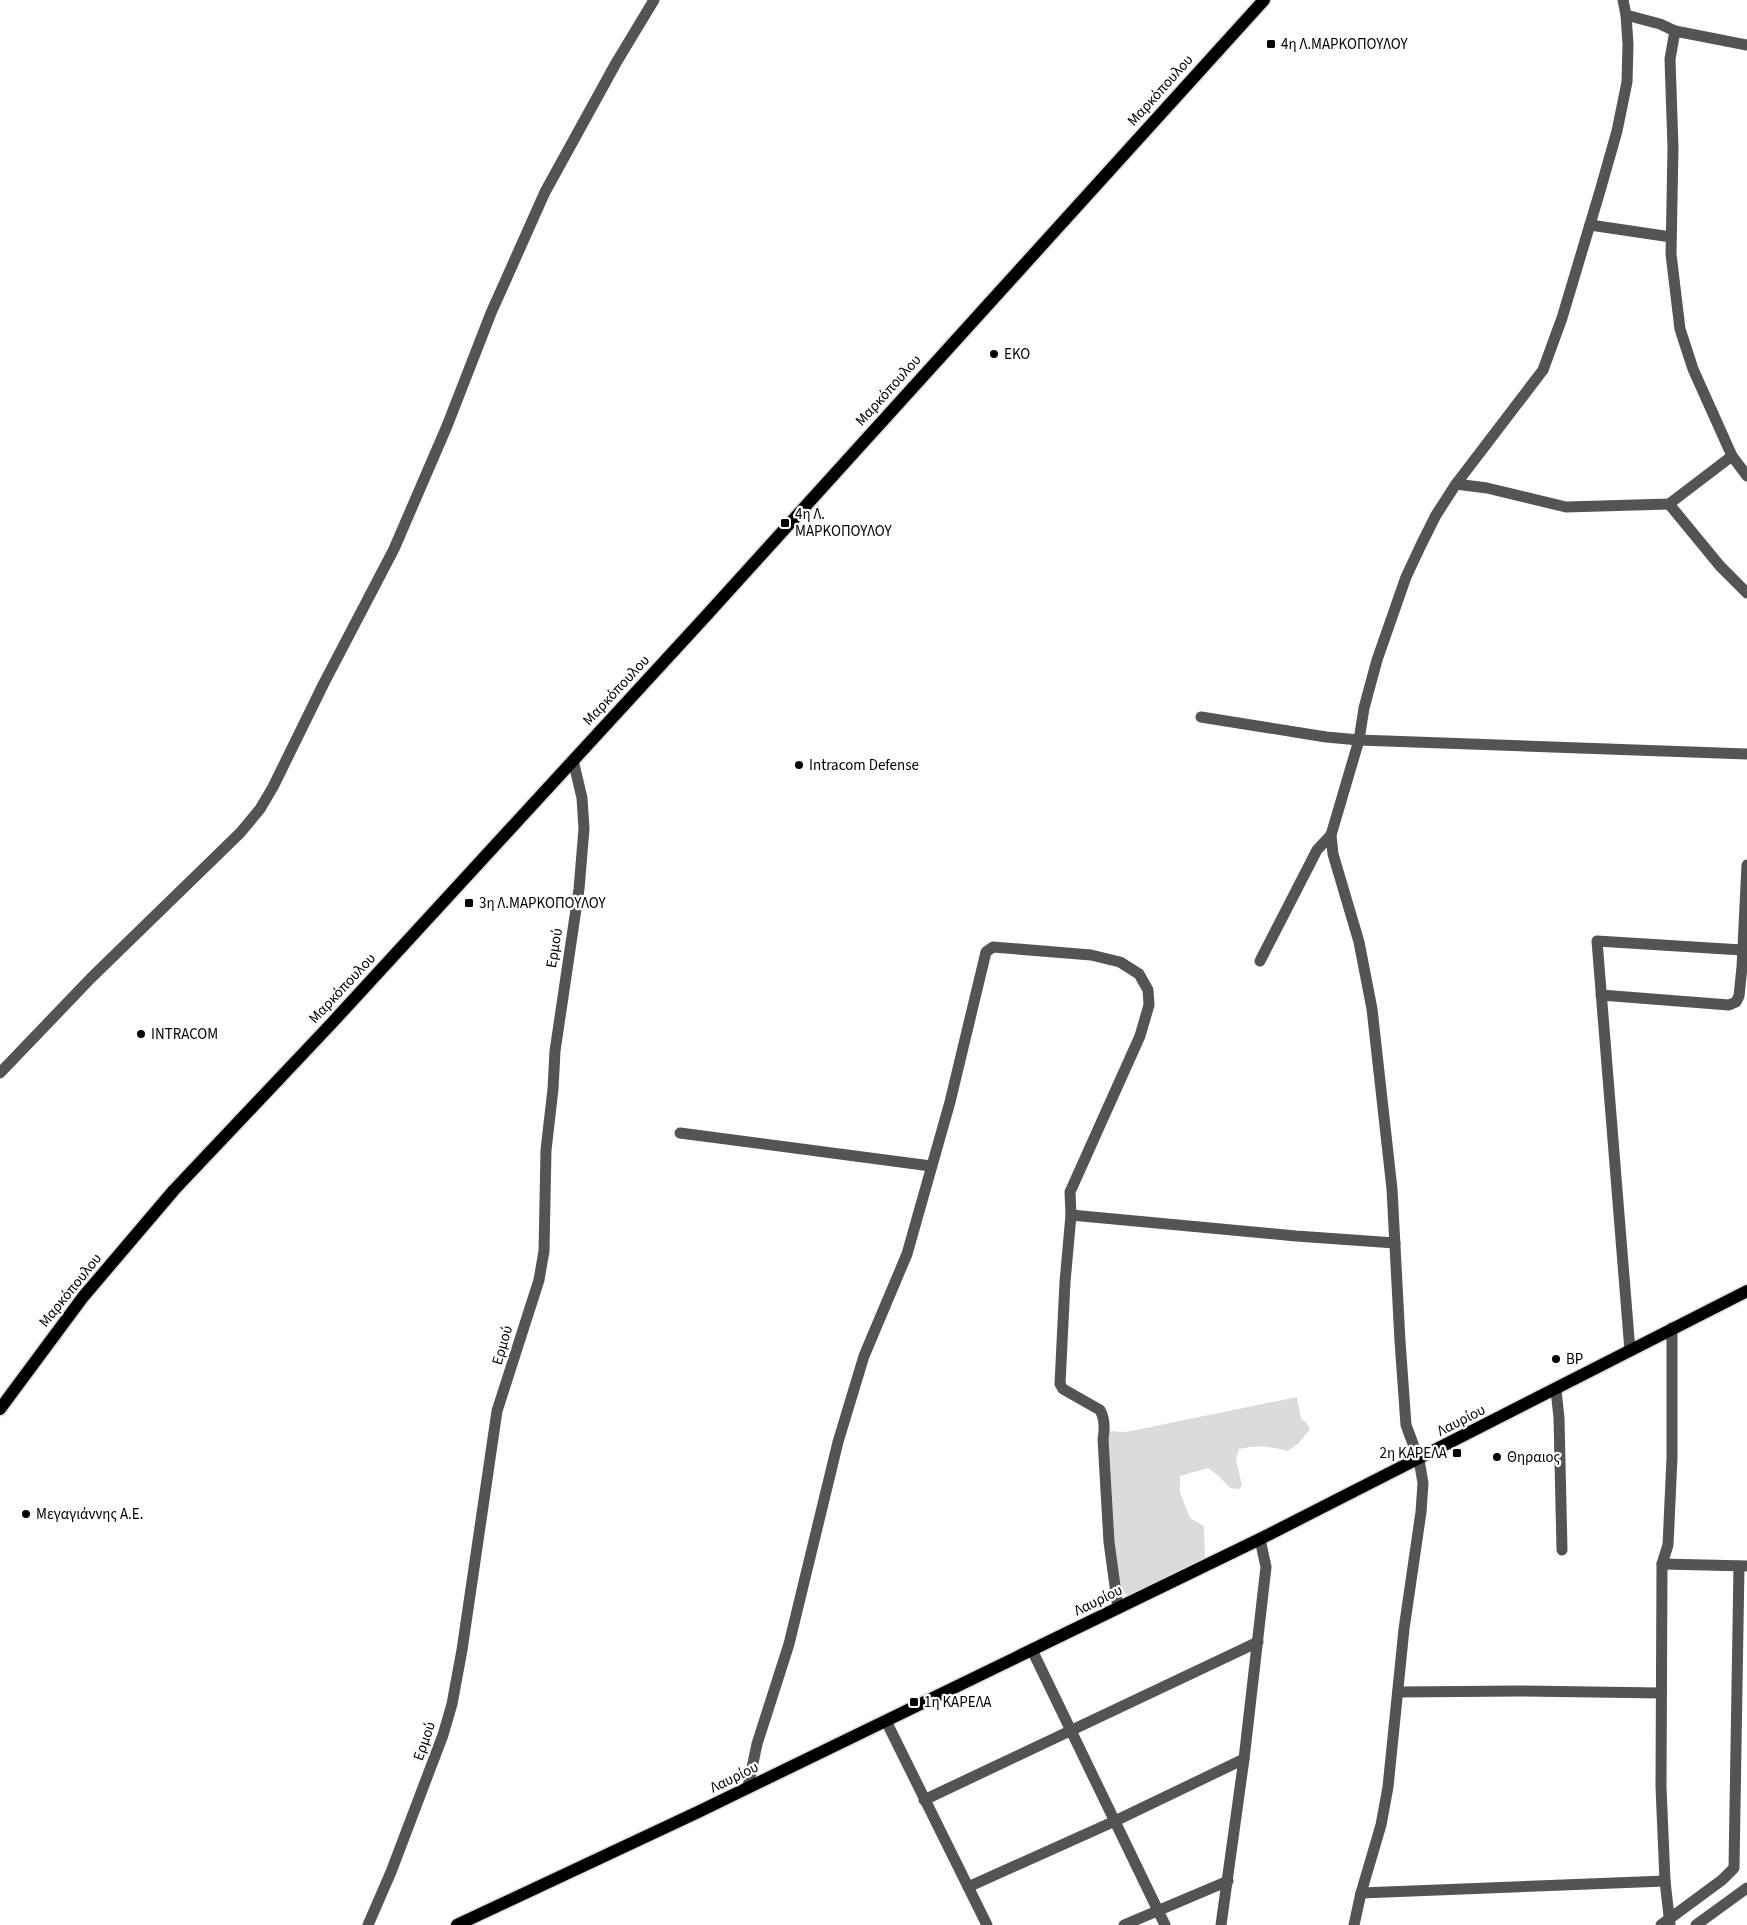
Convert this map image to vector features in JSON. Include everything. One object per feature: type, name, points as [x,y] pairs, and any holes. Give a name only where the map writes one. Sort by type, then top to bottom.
[{"type":"main road","name":"Μαρκόπουλου","points":[[0,1409],[83,1297],[174,1190],[332,1024],[705,617],[1264,0]]},
{"type":"main road","name":"Λαυρίου","points":[[457,1925],[886,1722],[1260,1539],[1556,1390],[1672,1328],[1747,1292]]},
{"type":"street","points":[[0,1073],[91,978],[240,833],[260,809],[394,549],[447,426],[491,313],[545,192],[654,0]]},
{"type":"street","points":[[1354,1925],[1361,1893],[1373,1858],[1388,1787],[1404,1628],[1421,1512],[1422,1483],[1419,1460],[1406,1425],[1392,1189],[1372,1009],[1357,934],[1333,854],[1331,835],[1359,740],[1364,708],[1377,660],[1406,577],[1436,515],[1456,484],[1543,370],[1562,318],[1617,131],[1627,82],[1626,16],[1623,0]]},
{"type":"street","points":[[1626,16],[1660,24],[1674,30],[1747,45]]},
{"type":"street","points":[[1674,30],[1670,59],[1673,148],[1671,254],[1680,329],[1692,369],[1732,456],[1747,476]]},
{"type":"street","points":[[1590,225],[1671,237]]},
{"type":"street","points":[[1456,484],[1487,488],[1566,507],[1669,504],[1732,456]]},
{"type":"street","points":[[1669,504],[1720,566],[1747,593]]},
{"type":"street","points":[[1201,717],[1326,737],[1359,740],[1747,754]]},
{"type":"street","name":"Ερμού","points":[[368,1925],[391,1872],[443,1735],[452,1704],[462,1650],[497,1411],[539,1280],[544,1251],[546,1150],[555,1051],[579,889],[584,829],[582,798],[573,760]]},
{"type":"street","points":[[1260,961],[1317,850],[1331,835]]},
{"type":"street","points":[[1601,995],[1730,1005],[1736,1002],[1739,996],[1744,967],[1742,950],[1747,865]]},
{"type":"street","points":[[1630,1352],[1597,941],[1742,950]]},
{"type":"street","points":[[748,1787],[757,1744],[789,1644],[816,1526],[841,1434],[864,1356],[907,1254],[950,1102],[986,952],[993,947],[1002,946],[1091,955],[1120,962],[1138,974],[1148,990],[1149,1005],[1140,1036],[1070,1192],[1072,1215],[1065,1282],[1060,1384],[1063,1389],[1100,1410],[1103,1414],[1109,1542],[1118,1608]]},
{"type":"street","points":[[680,1133],[931,1166]]},
{"type":"street","points":[[1072,1215],[1296,1236],[1395,1243]]},
{"type":"street","points":[[1667,1923],[1661,1787],[1662,1564],[1668,1545],[1672,1458],[1672,1328]]},
{"type":"street","points":[[1556,1390],[1559,1427],[1562,1550]]},
{"type":"street","points":[[1221,1925],[1244,1758],[1266,1567],[1260,1539]]},
{"type":"street","points":[[1662,1564],[1743,1566],[1734,1868],[1722,1880],[1667,1923]]},
{"type":"street","points":[[924,1800],[1258,1642]]},
{"type":"street","points":[[1032,1650],[1165,1925]]},
{"type":"street","points":[[1398,1692],[1661,1693]]},
{"type":"street","points":[[886,1722],[987,1925]]},
{"type":"street","points":[[968,1887],[1114,1821],[1244,1758]]},
{"type":"street","points":[[1124,1925],[1228,1881]]},
{"type":"street","points":[[1361,1893],[1665,1881]]},
{"type":"street","points":[[1696,1925],[1747,1888]]},
{"type":"shaded area","points":[[1297,1397],[1301,1419],[1306,1422],[1310,1429],[1299,1443],[1288,1451],[1264,1447],[1239,1449],[1236,1459],[1242,1486],[1239,1489],[1230,1488],[1208,1468],[1180,1476],[1180,1492],[1190,1518],[1204,1526],[1205,1559],[1133,1598],[1123,1592],[1116,1581],[1106,1431],[1126,1432]]},
{"type":"place","name":"4η Λ.ΜΑΡΚΟΠΟΥΛΟΥ","points":[[1271,44]]},
{"type":"place","name":"EKO","points":[[994,354]]},
{"type":"place","name":"4η Λ. ΜΑΡΚΟΠΟΥΛΟΥ","points":[[785,523]]},
{"type":"place","name":"Intracom Defense","points":[[799,765]]},
{"type":"place","name":"3η Λ.ΜΑΡΚΟΠΟΥΛΟΥ","points":[[469,903]]},
{"type":"place","name":"INTRACOM","points":[[141,1034]]},
{"type":"place","name":"BP","points":[[1556,1359]]},
{"type":"place","name":"2η ΚΑΡΕΛΑ","points":[[1457,1453]]},
{"type":"place","name":"Θηραιος","points":[[1497,1457]]},
{"type":"place","name":"Μεγαγιάννης Α.Ε.","points":[[26,1514]]},
{"type":"place","name":"1η ΚΑΡΕΛΑ","points":[[914,1702]]}]
